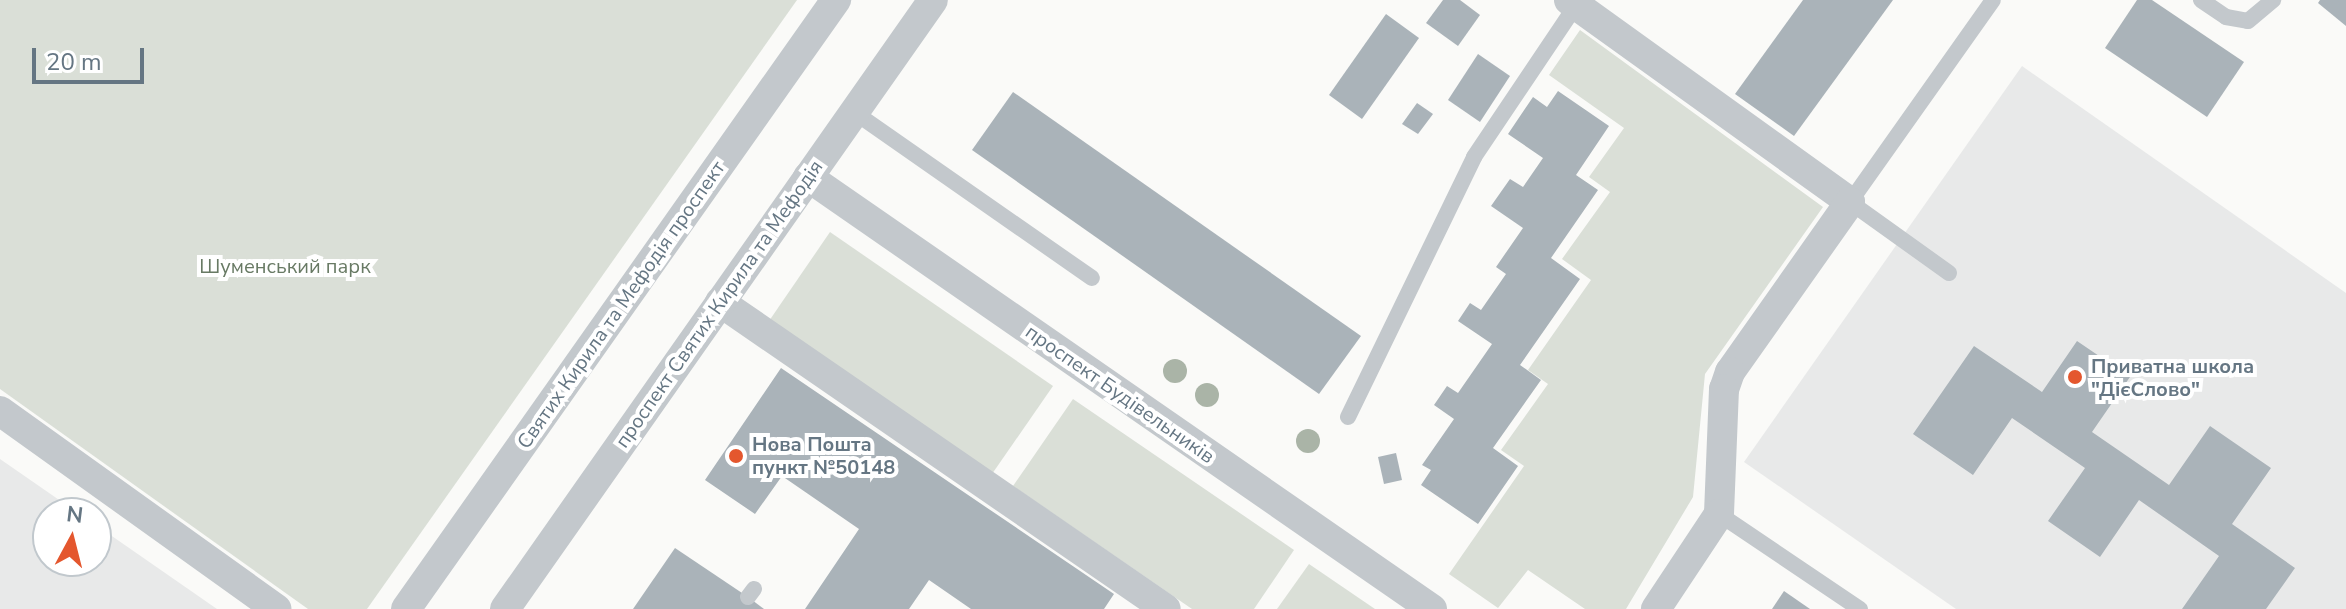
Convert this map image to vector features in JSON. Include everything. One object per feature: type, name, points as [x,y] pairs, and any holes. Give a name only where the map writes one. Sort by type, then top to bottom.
[{"type":"street","name":"Святих Кирила та Мефодія проспект","points":[[406,609],[836,0]]},
{"type":"street","name":"проспект Святих Кирила та Мефодія","points":[[505,609],[933,0]]},
{"type":"street","points":[[1575,2],[1850,202],[1730,372],[1724,389],[1719,514],[1656,609]]},
{"type":"street","name":"проспект Будівельників","points":[[808,177],[1432,609]]},
{"type":"street","points":[[720,302],[1166,609]]},
{"type":"street","points":[[0,411],[277,609]]},
{"type":"lane","points":[[1949,273],[1850,202],[1993,0]]},
{"type":"lane","points":[[2201,0],[2226,17],[2248,21],[2273,0]]},
{"type":"lane","points":[[1348,417],[1474,157],[1575,2]]},
{"type":"lane","points":[[854,112],[1092,278]]},
{"type":"lane","points":[[1719,514],[1860,609]]},
{"type":"shaded area","name":"Приватна школа \"ДієСлово\"","points":[[2022,66],[2346,293],[2346,609],[1956,609],[1744,462]]},
{"type":"shaded area","points":[[0,459],[55,497],[32,497],[32,577],[112,577],[112,536],[217,609],[0,609]]},
{"type":"green space","name":"Шуменський парк","points":[[0,0],[797,0],[367,609],[308,609],[0,389]]},
{"type":"green space","points":[[1580,30],[1823,207],[1705,374],[1693,497],[1626,609],[1585,609],[1528,570],[1498,608],[1449,574],[1524,466],[1501,450],[1548,384],[1528,370],[1591,280],[1562,259],[1610,192],[1589,177],[1624,128],[1549,75]]},
{"type":"green space","points":[[830,232],[1053,386],[992,474],[769,321]]},
{"type":"green space","points":[[1073,399],[1294,550],[1254,609],[1192,609],[1013,486]]},
{"type":"green space","points":[[1309,564],[1375,609],[1277,609]]},
{"type":"building","points":[[1443,0],[1460,0],[1480,15],[1458,46],[1426,23]]},
{"type":"building","points":[[1803,0],[1893,0],[1794,136],[1735,94]]},
{"type":"building","points":[[2137,0],[2152,0],[2244,62],[2207,117],[2105,48]]},
{"type":"building","points":[[2320,0],[2346,0],[2346,26],[2318,3]]},
{"type":"building","points":[[1386,14],[1419,38],[1362,119],[1329,95]]},
{"type":"building","points":[[1478,54],[1510,76],[1480,122],[1448,100]]},
{"type":"building","points":[[1558,91],[1609,126],[1576,175],[1598,190],[1551,258],[1580,279],[1520,365],[1541,380],[1493,448],[1518,466],[1478,524],[1421,485],[1431,470],[1422,465],[1454,419],[1434,405],[1447,386],[1458,393],[1492,344],[1458,321],[1470,303],[1481,310],[1506,274],[1496,267],[1523,228],[1491,206],[1510,179],[1523,187],[1543,158],[1508,134],[1533,97],[1547,107]]},
{"type":"building","points":[[1013,92],[1361,336],[1319,394],[972,150]]},
{"type":"building","points":[[1417,103],[1433,114],[1418,134],[1402,124]]},
{"type":"building","points":[[2077,341],[2130,377],[2092,432],[2169,485],[2210,426],[2271,468],[2232,524],[2295,568],[2266,609],[2182,609],[2219,556],[2139,500],[2100,557],[2048,521],[2085,468],[2012,418],[1973,475],[1913,434],[1974,346],[2042,392]]},
{"type":"building","points":[[781,368],[1114,594],[1104,609],[971,609],[929,580],[909,609],[805,609],[859,529],[782,476],[755,514],[705,480]]},
{"type":"building","points":[[1396,453],[1402,480],[1384,484],[1378,457]]},
{"type":"building","points":[[675,548],[748,597],[764,609],[633,609]]},
{"type":"building","points":[[1784,591],[1810,609],[1772,609]]},
{"type":"place","name":"Приватна школа \"ДієСлово\"","points":[[2075,377]]},
{"type":"place","name":"Нова Пошта пункт №50148","points":[[736,456]]}]
